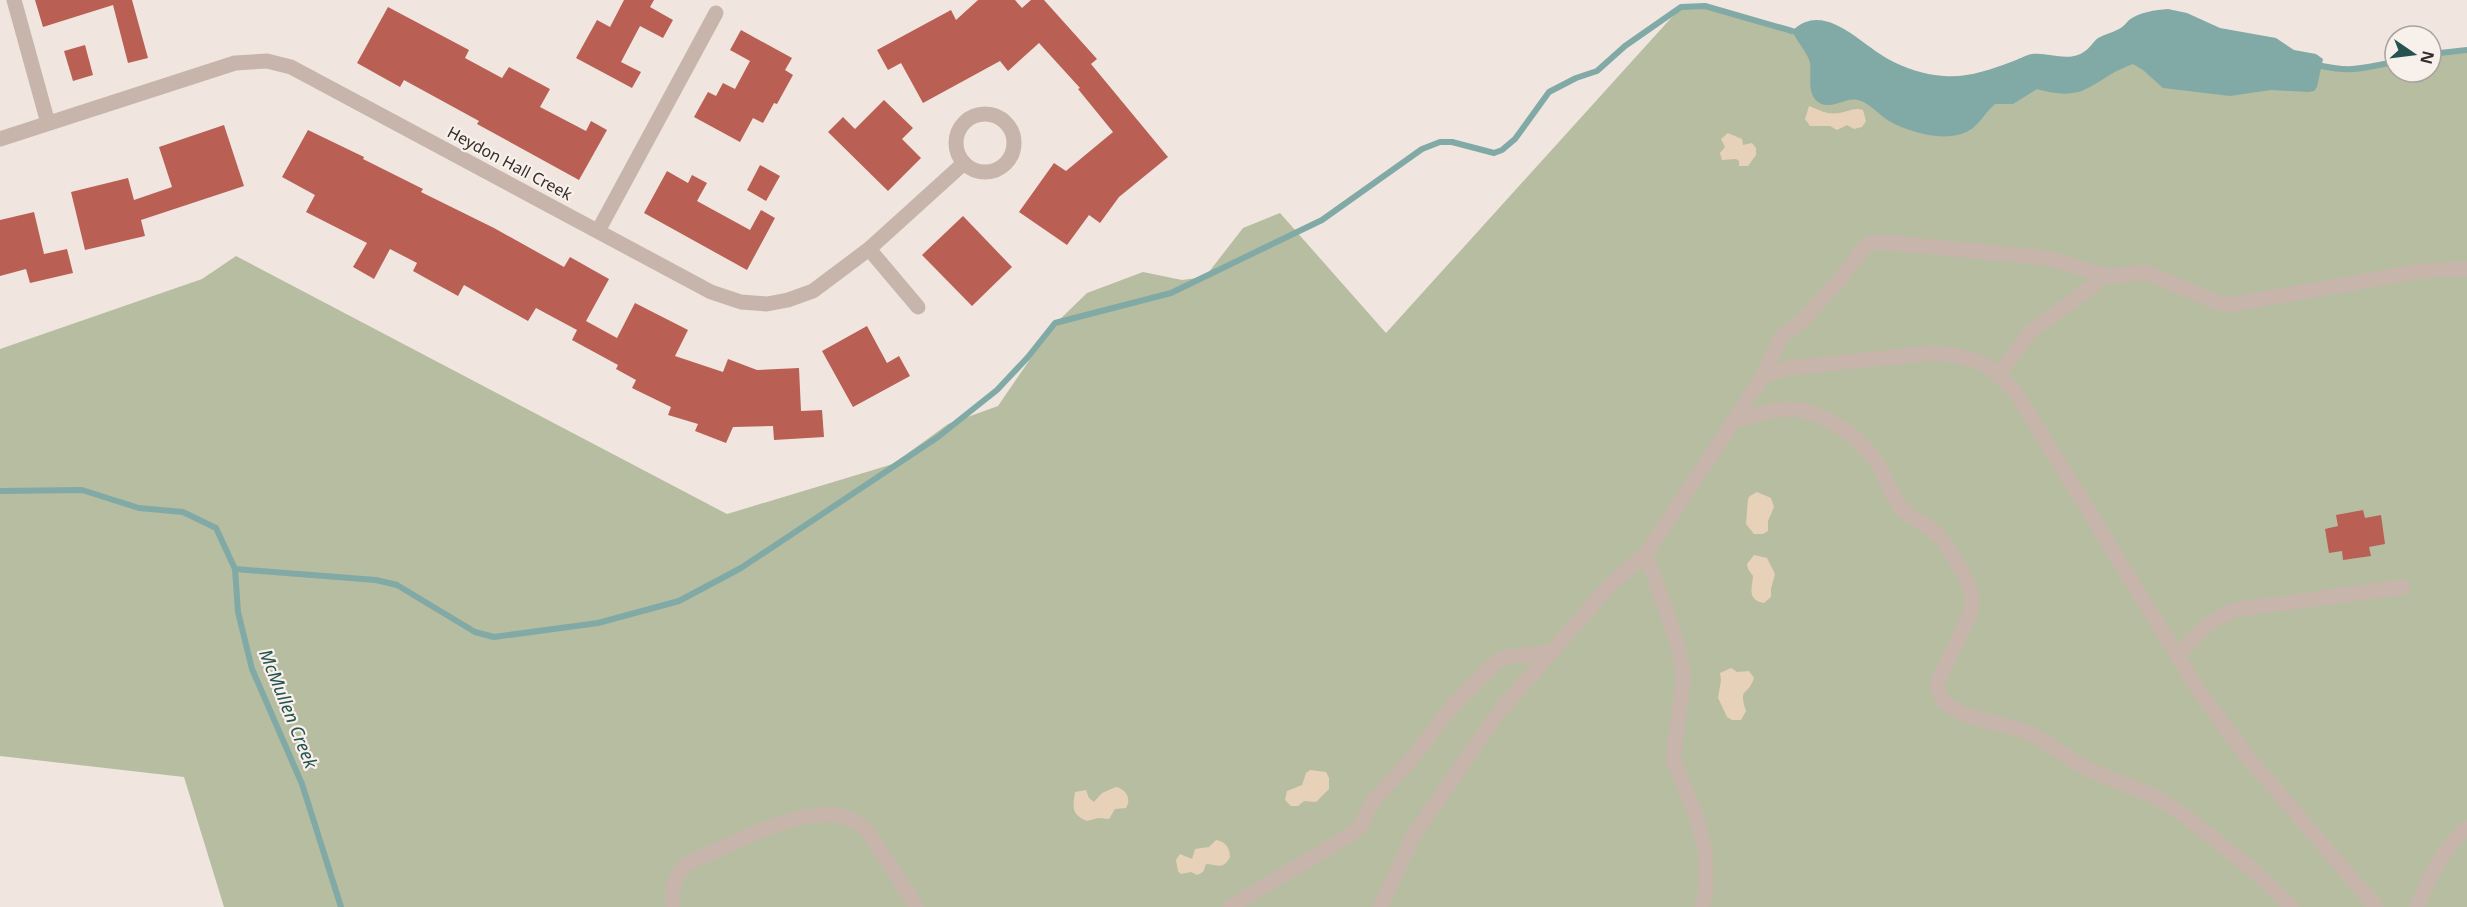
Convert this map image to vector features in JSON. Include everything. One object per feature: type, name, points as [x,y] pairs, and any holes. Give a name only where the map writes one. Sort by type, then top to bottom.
[{"type":"street","points":[[14,0],[48,123]]},
{"type":"street","points":[[598,231],[716,13]]},
{"type":"street","name":"Heydon Hall Creek","points":[[0,139],[235,63],[267,61],[291,67],[711,292],[741,302],[767,304],[788,300],[813,291],[869,249],[964,163]]},
{"type":"street","points":[[1380,907],[1415,833],[1498,713],[1610,585],[1646,554],[1763,376],[1781,337],[1802,321],[1836,284],[1864,248],[1871,243],[2038,257],[2110,277],[2145,272],[2228,305],[2422,271],[2467,269]]},
{"type":"street","points":[[869,249],[918,307]]},
{"type":"street","points":[[1999,374],[2030,332],[2093,286],[2100,275]]},
{"type":"street","points":[[1763,376],[1788,368],[1935,353],[1958,355],[1983,364],[1999,374],[2018,396],[2199,690],[2246,755],[2376,907]]},
{"type":"street","points":[[1732,422],[1756,414],[1790,409],[1827,420],[1849,434],[1868,452],[1877,463],[1900,506],[1939,537],[1964,579],[1973,603],[1938,681],[1942,699],[1952,708],[1968,716],[2022,730],[2090,770],[2167,803],[2242,861],[2278,892],[2291,907]]},
{"type":"street","points":[[1646,554],[1676,639],[1684,674],[1673,759],[1697,818],[1705,850],[1706,889],[1702,907]]},
{"type":"street","points":[[2177,655],[2208,624],[2234,610],[2403,587]]},
{"type":"street","points":[[1230,907],[1360,827],[1372,802],[1412,759],[1451,707],[1496,662],[1506,657],[1551,652]]},
{"type":"street","points":[[673,907],[673,887],[678,872],[686,864],[786,821],[816,815],[838,815],[854,820],[866,829],[917,907]]},
{"type":"street","points":[[2417,907],[2439,858],[2467,828]]},
{"type":"green space","points":[[1681,7],[1712,8],[1792,31],[1824,25],[1919,95],[2098,61],[2322,66],[2351,69],[2383,64],[2383,84],[2443,84],[2443,53],[2467,50],[2467,907],[224,907],[184,777],[0,756],[0,349],[202,279],[236,256],[727,514],[893,464],[948,424],[998,406],[1052,327],[1087,293],[1143,272],[1182,280],[1205,277],[1243,228],[1280,213],[1386,333]]},
{"type":"sand","points":[[1809,106],[1831,113],[1863,110],[1866,121],[1862,127],[1854,129],[1847,125],[1837,130],[1830,126],[1810,126],[1805,119]]},
{"type":"sand","points":[[1728,133],[1742,139],[1743,145],[1752,143],[1756,148],[1756,155],[1748,166],[1739,166],[1739,161],[1736,159],[1722,160],[1720,153],[1725,147],[1721,139]]},
{"type":"sand","points":[[1757,492],[1771,498],[1774,507],[1768,521],[1768,531],[1763,534],[1754,534],[1746,524],[1748,499]]},
{"type":"sand","points":[[1754,555],[1767,558],[1775,574],[1771,597],[1764,603],[1755,599],[1752,593],[1753,576],[1747,564]]},
{"type":"sand","points":[[1731,668],[1737,672],[1749,671],[1754,678],[1743,695],[1746,711],[1741,720],[1732,720],[1727,717],[1718,698],[1720,673]]},
{"type":"sand","points":[[1310,770],[1326,772],[1329,778],[1329,789],[1316,802],[1304,801],[1298,806],[1291,806],[1285,800],[1287,791],[1302,785],[1306,773]]},
{"type":"sand","points":[[1116,787],[1127,795],[1128,805],[1126,808],[1115,809],[1109,819],[1098,818],[1087,821],[1078,816],[1074,810],[1075,792],[1086,790],[1089,798],[1094,802],[1102,793]]},
{"type":"sand","points":[[1216,840],[1224,843],[1229,851],[1230,857],[1225,864],[1220,866],[1206,864],[1203,872],[1197,875],[1191,872],[1181,874],[1178,871],[1176,860],[1180,854],[1192,859],[1195,849],[1209,847]]},
{"type":"water","points":[[2168,9],[2187,13],[2220,28],[2276,38],[2294,50],[2316,54],[2323,59],[2317,87],[2314,91],[2308,92],[2271,90],[2230,96],[2163,88],[2133,64],[2079,92],[2054,93],[2037,89],[2013,104],[1995,104],[1973,128],[1964,133],[1953,136],[1931,135],[1908,130],[1858,100],[1848,100],[1833,105],[1818,102],[1812,94],[1809,60],[1792,31],[1804,23],[1816,20],[1829,22],[1841,27],[1888,59],[1901,65],[1929,74],[1953,76],[1970,75],[2032,54],[2073,56],[2087,50],[2098,38],[2120,28],[2133,17]]},
{"type":"building","points":[[35,0],[132,0],[148,58],[128,63],[113,5],[43,27]]},
{"type":"building","points":[[624,0],[654,0],[650,7],[673,20],[663,38],[640,26],[621,62],[641,72],[632,88],[576,58],[597,20],[610,27]]},
{"type":"building","points":[[978,0],[1015,0],[1022,8],[1031,0],[1044,0],[1097,59],[1091,64],[1168,157],[1119,197],[1100,223],[1089,215],[1067,245],[1019,212],[1054,163],[1066,171],[1113,132],[1078,89],[1080,88],[1039,43],[1008,71],[1000,61],[923,103],[901,63],[888,70],[877,50],[951,10],[956,20]]},
{"type":"building","points":[[388,7],[469,50],[465,58],[502,78],[509,67],[550,89],[540,107],[586,131],[591,121],[607,130],[579,180],[477,124],[479,121],[404,80],[400,87],[357,63]]},
{"type":"building","points":[[741,30],[792,58],[785,70],[793,75],[777,104],[774,103],[763,123],[753,118],[740,142],[694,117],[708,92],[716,96],[723,83],[735,89],[750,61],[730,50]]},
{"type":"building","points":[[85,45],[93,75],[73,81],[64,51]]},
{"type":"building","points":[[884,100],[913,128],[902,139],[921,158],[888,191],[828,132],[843,117],[855,129]]},
{"type":"building","points":[[224,125],[244,186],[141,220],[145,236],[85,250],[71,192],[128,178],[134,200],[172,187],[159,147]]},
{"type":"building","points":[[308,130],[364,157],[363,159],[423,189],[421,192],[494,228],[564,267],[570,257],[609,279],[586,321],[617,338],[635,303],[688,330],[675,356],[723,372],[728,359],[757,370],[799,368],[801,411],[822,410],[824,437],[774,440],[773,426],[733,427],[726,443],[695,431],[698,424],[668,415],[671,407],[632,388],[636,380],[616,369],[618,365],[572,340],[577,330],[536,308],[528,321],[464,285],[458,296],[413,271],[417,263],[390,249],[374,279],[353,267],[367,243],[306,212],[315,195],[282,177]]},
{"type":"building","points":[[760,165],[780,176],[766,201],[747,190]]},
{"type":"building","points":[[667,171],[688,183],[692,175],[707,183],[697,201],[750,230],[761,210],[775,218],[747,270],[644,213]]},
{"type":"building","points":[[34,212],[44,254],[67,249],[73,273],[30,283],[26,269],[0,276],[0,220]]},
{"type":"building","points":[[963,216],[1012,267],[972,306],[922,255]]},
{"type":"building","points":[[867,326],[887,363],[899,356],[910,376],[853,407],[822,351]]},
{"type":"building","points":[[2363,510],[2365,518],[2381,515],[2385,544],[2369,547],[2371,556],[2343,560],[2342,551],[2329,553],[2325,529],[2338,526],[2336,515]]},
{"type":"waterway","points":[[235,569],[376,580],[397,585],[475,632],[494,637],[598,623],[679,601],[741,568],[938,437],[997,390],[1028,357],[1055,323],[1171,293],[1322,220],[1422,149],[1440,142],[1452,142],[1494,153],[1502,150],[1515,139],[1549,92],[1576,78],[1597,71],[1625,46],[1681,7],[1705,6],[1792,31]]},
{"type":"waterway","points":[[2443,53],[2467,50]]},
{"type":"waterway","points":[[2322,66],[2351,69],[2383,64]]},
{"type":"waterway","name":"McMullen Creek","points":[[0,491],[82,490],[139,508],[183,512],[216,528],[235,569],[238,612],[252,669],[302,784],[341,907]]}]
